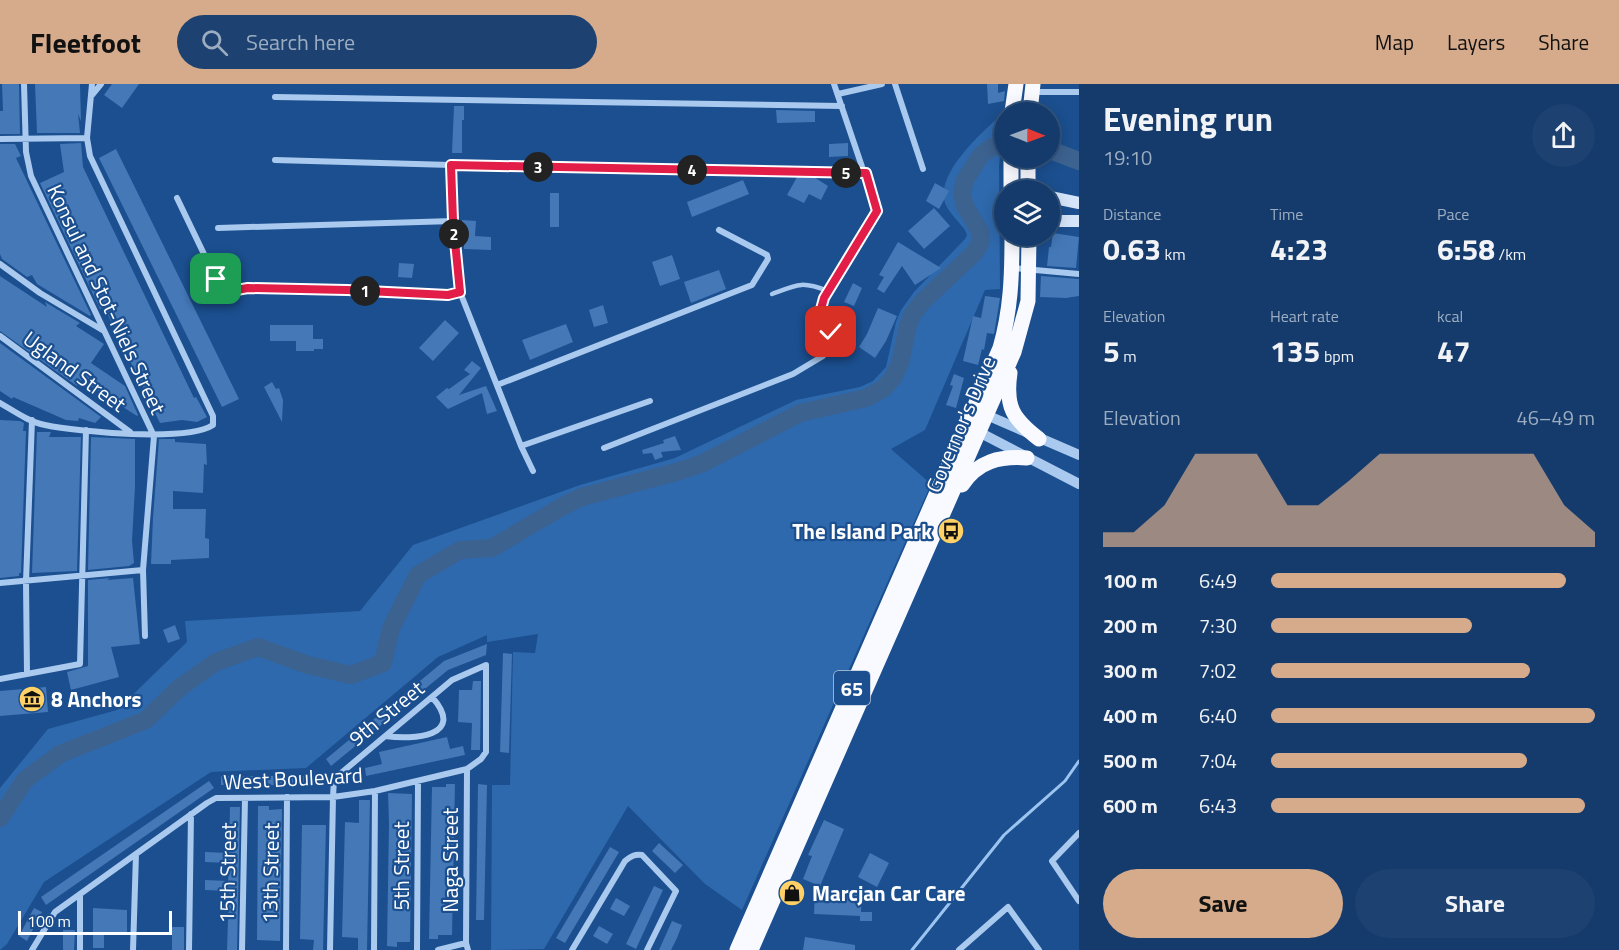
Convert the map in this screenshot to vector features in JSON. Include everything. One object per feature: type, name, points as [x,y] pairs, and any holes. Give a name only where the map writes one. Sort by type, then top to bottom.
[{"type":"highway","points":[[1013,102],[1016,84]]},
{"type":"highway","name":"Governor's Drive","points":[[737,950],[980,412],[1007,322],[1011,300],[1012,246]]},
{"type":"highway","name":"Governor's Drive","points":[[980,412],[1014,352],[1028,301],[1029,246]]},
{"type":"highway","points":[[1014,352],[1008,395],[1010,405],[1019,423],[1039,439]]},
{"type":"highway","name":"Governor's Drive","points":[[751,950],[944,512],[973,429]]},
{"type":"highway","points":[[944,512],[966,478],[979,466],[1006,457],[1027,458]]},
{"type":"main road","points":[[1060,199],[1079,203]]},
{"type":"main road","points":[[1060,221],[1079,221]]},
{"type":"street","name":"Konsul and Stot-Niels Street","points":[[24,84],[25,140],[31,176],[154,436],[143,570],[145,636]]},
{"type":"street","points":[[0,403],[44,425],[86,430],[154,436],[204,431],[213,425],[213,416],[90,156],[87,138],[92,84]]},
{"type":"street","points":[[92,95],[101,84]]},
{"type":"street","points":[[604,448],[782,379],[824,356],[831,342],[831,332],[821,309],[824,298],[877,211],[834,84]]},
{"type":"street","points":[[838,94],[882,84]]},
{"type":"street","points":[[895,84],[923,169]]},
{"type":"street","points":[[1032,88],[1079,92]]},
{"type":"street","points":[[275,97],[842,106]]},
{"type":"street","points":[[0,138],[25,140],[87,138]]},
{"type":"street","points":[[275,160],[866,173]]},
{"type":"street","points":[[451,165],[453,221],[460,292],[533,471]]},
{"type":"street","points":[[177,198],[223,289],[231,291],[248,288],[336,290],[448,295],[460,292]]},
{"type":"street","points":[[218,228],[453,221]]},
{"type":"street","points":[[497,385],[752,285],[768,259],[767,255],[719,230]]},
{"type":"street","points":[[0,264],[40,293],[105,331]]},
{"type":"street","points":[[1012,268],[1079,274]]},
{"type":"street","name":"Ugland Street","points":[[0,336],[131,433]]},
{"type":"street","points":[[521,446],[650,401]]},
{"type":"street","points":[[980,412],[1079,455]]},
{"type":"street","points":[[27,674],[26,582],[32,420]]},
{"type":"street","points":[[973,429],[1079,484]]},
{"type":"street","points":[[0,679],[80,664],[86,430]]},
{"type":"street","points":[[0,583],[143,570]]},
{"type":"street","name":"9th Street","points":[[330,950],[333,784],[337,775],[452,680],[486,665],[486,752],[481,759],[467,769]]},
{"type":"street","points":[[385,736],[405,739],[434,733],[441,729],[443,722],[440,706],[432,697]]},
{"type":"street","name":"West Boulevard","points":[[32,950],[55,912],[216,798],[333,797],[375,791],[467,769]]},
{"type":"street","name":"Naga Street","points":[[467,769],[467,947]]},
{"type":"street","name":"5th Street","points":[[417,950],[418,782]]},
{"type":"street","points":[[374,950],[375,791]]},
{"type":"street","name":"13th Street","points":[[286,950],[287,797]]},
{"type":"street","name":"15th Street","points":[[242,950],[245,798]]},
{"type":"street","points":[[189,950],[191,814]]},
{"type":"street","points":[[1079,833],[1052,861],[1079,901]]},
{"type":"street","points":[[133,950],[136,854]]},
{"type":"street","points":[[572,950],[625,861],[636,854],[642,855],[676,891],[647,950]]},
{"type":"street","points":[[80,894],[80,950]]},
{"type":"street","points":[[960,950],[1008,907],[1039,950]]},
{"type":"street","points":[[438,950],[467,947]]},
{"type":"lane","points":[[772,294],[797,284],[810,285],[828,291]]},
{"type":"shaded area","points":[[994,122],[994,168],[999,168],[999,180],[994,180],[994,246],[1000,246],[1000,289],[985,290],[925,430],[891,449],[931,484],[742,910],[705,884],[628,806],[544,949],[491,950],[492,785],[510,785],[513,652],[535,653],[538,634],[487,642],[487,635],[438,657],[306,768],[211,772],[44,882],[7,944],[0,950],[0,788],[48,729],[117,710],[187,642],[185,621],[360,611],[413,545],[580,485],[675,458],[796,400],[860,387],[873,381],[886,367],[901,310],[914,292],[967,235],[945,203],[944,191],[947,178],[954,166],[974,141]]},
{"type":"building","points":[[2,84],[19,84],[20,134],[0,134],[0,111],[3,111]]},
{"type":"building","points":[[35,84],[80,84],[81,121],[78,114],[80,133],[37,133]]},
{"type":"building","points":[[112,84],[139,84],[122,108],[104,95]]},
{"type":"building","points":[[987,84],[998,84],[998,93],[1005,91],[1004,101],[988,104]]},
{"type":"building","points":[[454,106],[464,106],[462,153],[452,153]]},
{"type":"building","points":[[776,110],[815,111],[815,122],[777,123]]},
{"type":"building","points":[[81,143],[83,167],[194,398],[196,397],[207,417],[197,422],[182,420],[160,423],[104,307],[100,309],[40,183],[64,172],[60,144]]},
{"type":"building","points":[[848,143],[848,156],[829,157],[829,144]]},
{"type":"building","points":[[0,144],[15,144],[21,156],[16,158],[90,316],[37,284],[32,275],[27,277],[2,259],[0,254]]},
{"type":"building","points":[[116,149],[239,399],[222,407],[99,158]]},
{"type":"building","points":[[797,177],[814,177],[828,186],[821,200],[809,194],[804,203],[787,195]]},
{"type":"building","points":[[743,180],[749,194],[692,217],[687,202]]},
{"type":"building","points":[[935,183],[949,191],[939,209],[926,201]]},
{"type":"building","points":[[550,193],[559,193],[559,227],[550,227]]},
{"type":"building","points":[[934,208],[950,226],[924,249],[908,231]]},
{"type":"building","points":[[462,220],[476,221],[475,236],[491,237],[491,250],[464,249]]},
{"type":"building","points":[[1060,234],[1079,237],[1076,268],[1047,266],[1049,247],[1060,246]]},
{"type":"building","points":[[898,242],[941,268],[915,285],[902,266],[884,293],[877,289],[884,277],[879,275]]},
{"type":"building","points":[[672,255],[680,279],[660,286],[652,262]]},
{"type":"building","points":[[399,263],[414,264],[412,278],[398,277]]},
{"type":"building","points":[[719,270],[726,289],[691,303],[684,282]]},
{"type":"building","points":[[0,276],[47,307],[45,302],[80,323],[76,326],[104,344],[91,363],[125,386],[137,416],[81,380],[77,386],[0,331]]},
{"type":"building","points":[[1041,276],[1079,279],[1079,296],[1040,297]]},
{"type":"building","points":[[853,283],[862,288],[854,306],[844,302]]},
{"type":"building","points":[[985,296],[1000,298],[994,334],[987,333],[978,365],[963,361],[973,316],[981,318]]},
{"type":"building","points":[[603,305],[608,323],[594,327],[589,310]]},
{"type":"building","points":[[878,308],[897,316],[886,341],[875,358],[859,347]]},
{"type":"building","points":[[445,320],[459,333],[433,361],[419,348]]},
{"type":"building","points":[[566,324],[573,342],[530,360],[522,340]]},
{"type":"building","points":[[270,325],[313,325],[313,339],[323,339],[323,349],[296,351],[296,341],[270,341]]},
{"type":"building","points":[[0,343],[101,417],[95,423],[79,418],[78,421],[66,420],[13,397],[12,399],[0,391]]},
{"type":"building","points":[[472,361],[481,368],[459,395],[486,386],[497,411],[487,414],[482,393],[448,409],[436,397],[470,374],[464,370]]},
{"type":"building","points":[[954,374],[964,378],[956,408],[946,405],[953,386],[950,385]]},
{"type":"building","points":[[272,382],[276,389],[279,388],[283,400],[282,422],[264,387]]},
{"type":"building","points":[[0,420],[20,421],[24,423],[23,431],[26,431],[21,573],[19,576],[0,578]]},
{"type":"building","points":[[37,432],[51,432],[49,437],[81,437],[77,571],[32,573]]},
{"type":"building","points":[[675,436],[681,450],[661,452],[663,457],[655,460],[652,453],[643,454],[642,450],[664,443],[663,440]]},
{"type":"building","points":[[91,437],[135,439],[132,541],[134,563],[129,566],[88,570]]},
{"type":"building","points":[[159,439],[206,444],[207,465],[204,464],[203,493],[173,491],[173,509],[206,509],[205,538],[209,539],[209,558],[171,560],[171,564],[151,564]]},
{"type":"building","points":[[110,578],[107,580],[133,578],[140,644],[111,647],[119,677],[71,690],[67,672],[88,666],[88,580]]},
{"type":"building","points":[[175,625],[180,639],[168,643],[163,630]]},
{"type":"building","points":[[487,644],[486,655],[448,670],[331,766],[326,759],[444,661]]},
{"type":"building","points":[[503,653],[512,654],[509,753],[500,752]]},
{"type":"building","points":[[473,681],[481,681],[480,750],[471,750],[472,723],[458,722],[459,690],[472,690]]},
{"type":"building","points":[[46,687],[48,712],[0,716],[0,691]]},
{"type":"building","points":[[447,737],[450,749],[463,746],[465,755],[366,776],[365,768],[382,764],[379,752]]},
{"type":"building","points":[[221,776],[319,776],[319,785],[221,785]]},
{"type":"building","points":[[209,781],[214,788],[46,905],[41,897]]},
{"type":"building","points":[[446,784],[455,784],[452,935],[438,935],[438,939],[429,939],[432,787],[446,787]]},
{"type":"building","points":[[478,784],[487,785],[484,920],[476,920]]},
{"type":"building","points":[[388,793],[412,794],[410,942],[397,942],[397,947],[387,946]]},
{"type":"building","points":[[359,800],[370,800],[367,950],[358,950],[358,938],[342,937],[345,822],[359,823]]},
{"type":"building","points":[[258,806],[269,806],[269,810],[282,809],[280,941],[257,940]]},
{"type":"building","points":[[230,807],[240,807],[237,950],[227,950],[229,891],[205,890],[205,880],[228,881],[229,863],[205,862],[205,852],[229,853]]},
{"type":"building","points":[[824,820],[844,829],[820,886],[803,879],[812,856],[808,855]]},
{"type":"building","points":[[302,825],[326,825],[323,950],[313,950],[314,940],[300,939]]},
{"type":"building","points":[[659,843],[683,865],[675,873],[652,851]]},
{"type":"building","points":[[610,847],[619,852],[565,943],[556,938]]},
{"type":"building","points":[[870,853],[889,863],[877,887],[858,877]]},
{"type":"building","points":[[654,886],[663,890],[636,949],[626,944]]},
{"type":"building","points":[[815,889],[862,890],[861,912],[872,912],[872,921],[860,921],[860,916],[814,914]]},
{"type":"building","points":[[616,898],[630,906],[624,916],[610,909]]},
{"type":"building","points":[[34,908],[42,912],[27,941],[19,936]]},
{"type":"building","points":[[93,908],[127,910],[127,935],[104,935],[104,948],[93,948]]},
{"type":"building","points":[[672,921],[682,925],[677,938],[671,950],[659,950]]},
{"type":"building","points":[[599,926],[613,934],[607,944],[593,936]]},
{"type":"building","points":[[172,927],[184,927],[184,950],[172,950]]},
{"type":"building","points":[[63,930],[75,930],[74,950],[63,950]]},
{"type":"building","points":[[805,937],[855,945],[855,950],[803,950]]},
{"type":"waterway","points":[[0,818],[25,780],[60,754],[146,720],[179,688],[216,662],[258,647],[308,665],[351,675],[383,663],[391,628],[418,575],[460,550],[492,548],[582,497],[703,463],[800,413],[866,398],[883,389],[893,378],[900,363],[912,315],[922,302],[974,253],[981,242],[981,233],[965,206],[962,193],[965,180],[981,155],[994,147]]},
{"type":"waterway","points":[[1060,154],[1079,161]]},
{"type":"waterway","points":[[912,950],[1004,835],[1065,781],[1079,761]]},
{"type":"place","name":"The Island Park","points":[[951,531]]},
{"type":"place","name":"8 Anchors","points":[[32,699]]},
{"type":"place","name":"Marcjan Car Care","points":[[792,893]]},
{"type":"route","points":[[216,279],[223,289],[231,291],[248,288],[448,295],[460,292],[455,250],[451,165],[866,173],[877,211],[824,298],[821,309],[831,332]]}]
